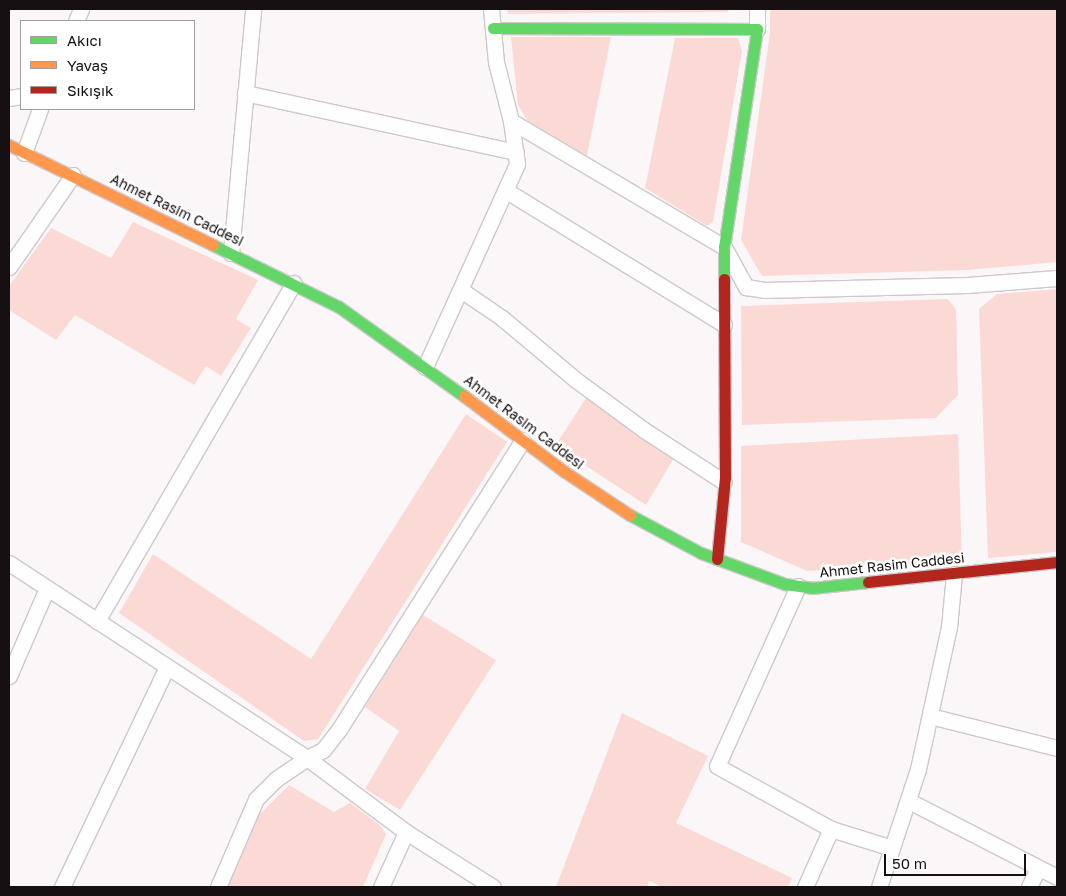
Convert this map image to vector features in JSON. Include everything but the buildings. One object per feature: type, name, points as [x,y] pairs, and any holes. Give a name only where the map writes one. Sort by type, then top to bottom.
[{"type":"street","points":[[231,253],[253,9]]},
{"type":"street","points":[[425,367],[517,164],[511,121],[496,62],[491,9]]},
{"type":"street","points":[[717,559],[724,482],[724,247],[757,29],[757,9]]},
{"type":"street","points":[[493,28],[757,29]]},
{"type":"street","points":[[246,93],[516,152]]},
{"type":"street","points":[[24,153],[40,110]]},
{"type":"street","points":[[511,121],[724,247],[746,286],[764,290],[967,285],[1057,278]]},
{"type":"street","name":"Ahmet Rasim Caddesi","points":[[9,145],[294,283],[339,307],[425,367],[565,472],[629,514],[676,540],[717,559],[785,584],[812,588],[858,585],[1057,562]]},
{"type":"street","points":[[9,267],[73,175]]},
{"type":"street","points":[[505,190],[724,324]]},
{"type":"street","points":[[97,621],[294,283]]},
{"type":"street","points":[[461,290],[502,318],[576,380],[644,430],[724,482]]},
{"type":"street","points":[[218,887],[256,799],[276,779],[307,758],[323,750],[340,728],[523,440]]},
{"type":"street","points":[[9,563],[307,758],[406,832],[493,887]]},
{"type":"street","points":[[879,887],[909,800],[930,716],[949,627],[954,574]]},
{"type":"street","points":[[798,586],[717,766],[831,829],[892,848]]},
{"type":"street","points":[[9,676],[13,652],[47,588]]},
{"type":"street","points":[[62,887],[167,666]]},
{"type":"street","points":[[930,716],[1057,748]]},
{"type":"street","points":[[909,800],[1057,877]]},
{"type":"street","points":[[805,887],[831,829]]},
{"type":"street","points":[[381,887],[406,832]]},
{"type":"street","points":[[1029,887],[1038,868]]},
{"type":"shaded area","points":[[507,9],[730,9],[727,12],[508,14]]},
{"type":"shaded area","points":[[770,9],[1057,9],[1057,262],[968,270],[762,276],[741,240],[770,33]]},
{"type":"shaded area","points":[[511,37],[611,37],[587,156],[527,120],[518,105]]},
{"type":"shaded area","points":[[675,38],[738,38],[742,51],[713,222],[707,226],[645,188]]},
{"type":"shaded area","points":[[133,222],[258,280],[236,319],[251,328],[221,376],[206,366],[194,385],[75,315],[56,340],[9,310],[9,286],[51,228],[111,258]]},
{"type":"shaded area","points":[[1057,289],[1057,552],[988,558],[979,309],[997,294]]},
{"type":"shaded area","points":[[948,299],[956,310],[958,395],[936,418],[742,425],[741,306]]},
{"type":"shaded area","points":[[586,398],[674,458],[646,505],[555,446]]},
{"type":"shaded area","points":[[466,414],[507,442],[318,739],[304,741],[119,613],[153,554],[311,659]]},
{"type":"shaded area","points":[[958,434],[962,561],[807,571],[741,542],[741,446]]},
{"type":"shaded area","points":[[423,615],[496,660],[400,810],[365,789],[399,731],[365,707]]},
{"type":"shaded area","points":[[622,713],[708,756],[676,823],[792,878],[788,887],[662,887],[649,881],[647,887],[556,887]]},
{"type":"shaded area","points":[[289,785],[334,812],[350,803],[380,825],[386,834],[363,887],[228,887],[259,815]]},
{"type":"traffic: fast","points":[[493,28],[757,29],[724,247],[724,279]]},
{"type":"traffic: fast","points":[[213,245],[339,307],[464,396]]},
{"type":"traffic: fast","points":[[630,515],[701,553],[785,584],[812,588],[868,582]]},
{"type":"traffic: slow","points":[[9,145],[213,245]]},
{"type":"traffic: slow","points":[[464,396],[565,472],[630,515]]},
{"type":"traffic: jam","points":[[717,559],[725,477],[724,279]]},
{"type":"traffic: jam","points":[[868,582],[1057,562]]}]
